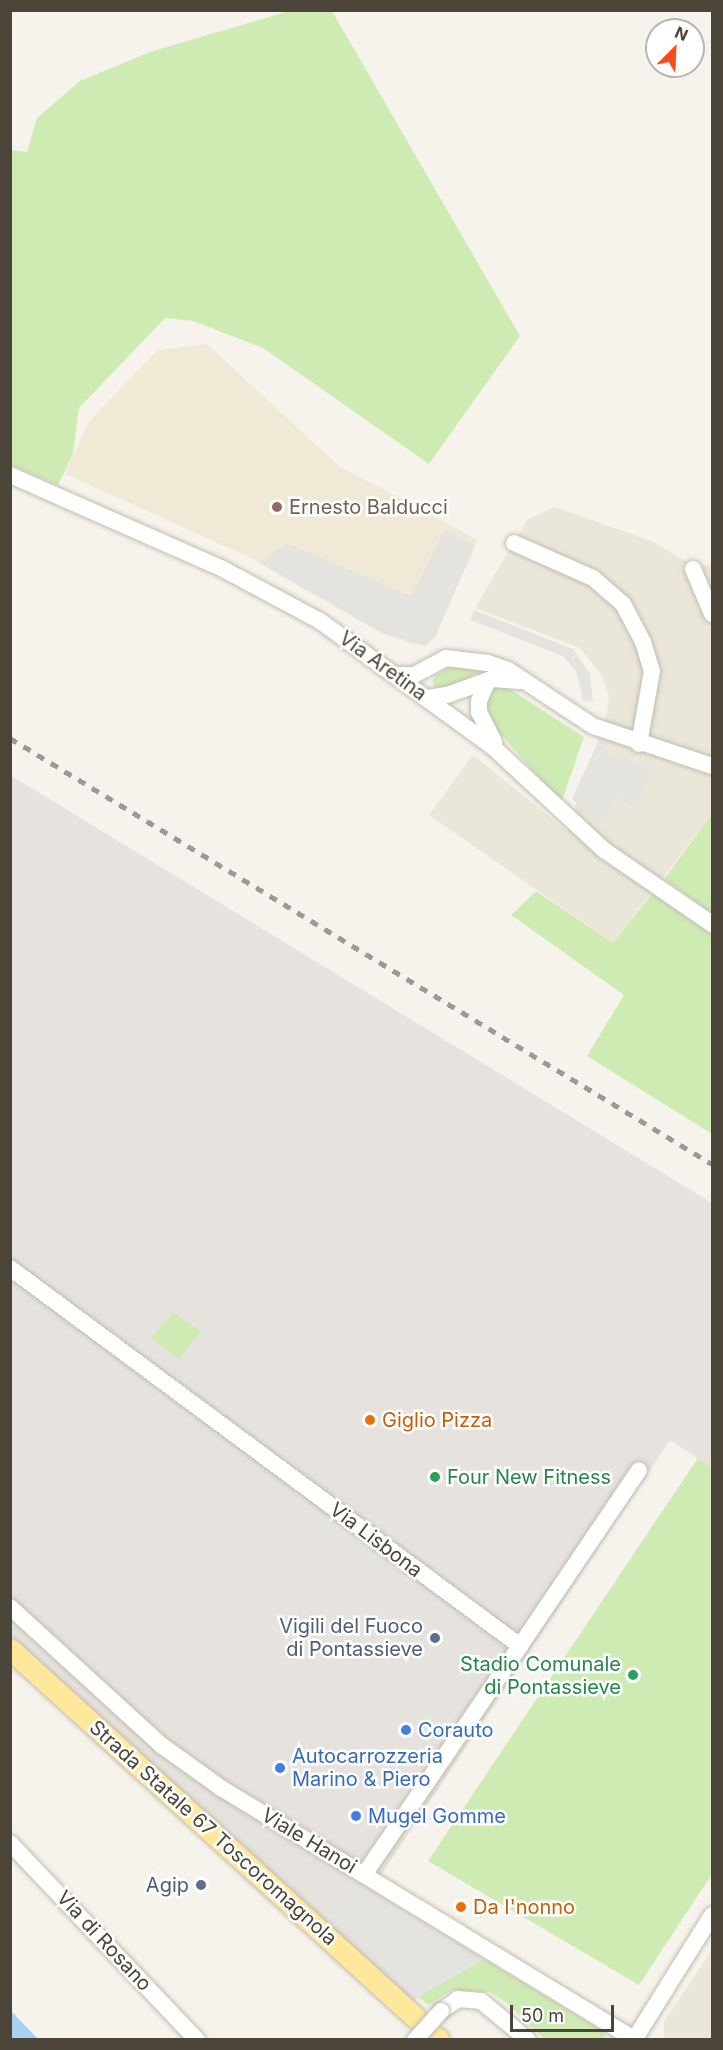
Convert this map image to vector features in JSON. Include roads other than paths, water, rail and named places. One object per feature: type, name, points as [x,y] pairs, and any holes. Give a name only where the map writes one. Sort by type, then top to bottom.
[{"type":"main road","name":"Strada Statale 67 Toscoromagnola","points":[[10,1649],[415,2017]]},
{"type":"street","name":"Via Aretina","points":[[10,475],[263,588],[326,624],[503,755],[587,837],[712,924]]},
{"type":"street","points":[[514,543],[593,578],[623,604],[643,642],[652,671],[639,744]]},
{"type":"street","points":[[693,569],[712,614]]},
{"type":"street","points":[[396,675],[420,673],[437,661],[455,657],[500,666],[585,722],[639,744],[712,765]]},
{"type":"street","points":[[420,673],[418,687],[427,698],[447,695],[488,680],[522,681]]},
{"type":"street","points":[[488,680],[479,700],[479,712],[503,755]]},
{"type":"street","name":"Via Lisbona","points":[[10,1268],[520,1646]]},
{"type":"street","points":[[364,1875],[639,1470]]},
{"type":"street","name":"Viale Hanoi","points":[[10,1607],[161,1745],[221,1788],[635,2039]]},
{"type":"street","name":"Via di Rosano","points":[[10,1843],[197,2040]]},
{"type":"street","points":[[635,2039],[712,1916]]},
{"type":"street","points":[[415,2040],[441,2012],[458,1999],[481,2001],[528,2040]]},
{"type":"water","points":[[11,2011],[38,2039],[11,2039]]},
{"type":"railway","points":[[10,738],[712,1164]]},
{"type":"place","name":"Ernesto Balducci","points":[[277,507]]},
{"type":"place","name":"Giglio Pizza","points":[[370,1420]]},
{"type":"place","name":"Four New Fitness","points":[[435,1477]]},
{"type":"place","name":"Vigili del Fuoco di Pontassieve","points":[[435,1638]]},
{"type":"place","name":"Stadio Comunale di Pontassieve","points":[[633,1675]]},
{"type":"place","name":"Corauto","points":[[406,1730]]},
{"type":"place","name":"Autocarrozzeria Marino & Piero","points":[[280,1768]]},
{"type":"place","name":"Mugel Gomme","points":[[356,1816]]},
{"type":"place","name":"Agip","points":[[201,1885]]},
{"type":"place","name":"Da I'nonno","points":[[461,1907]]}]
